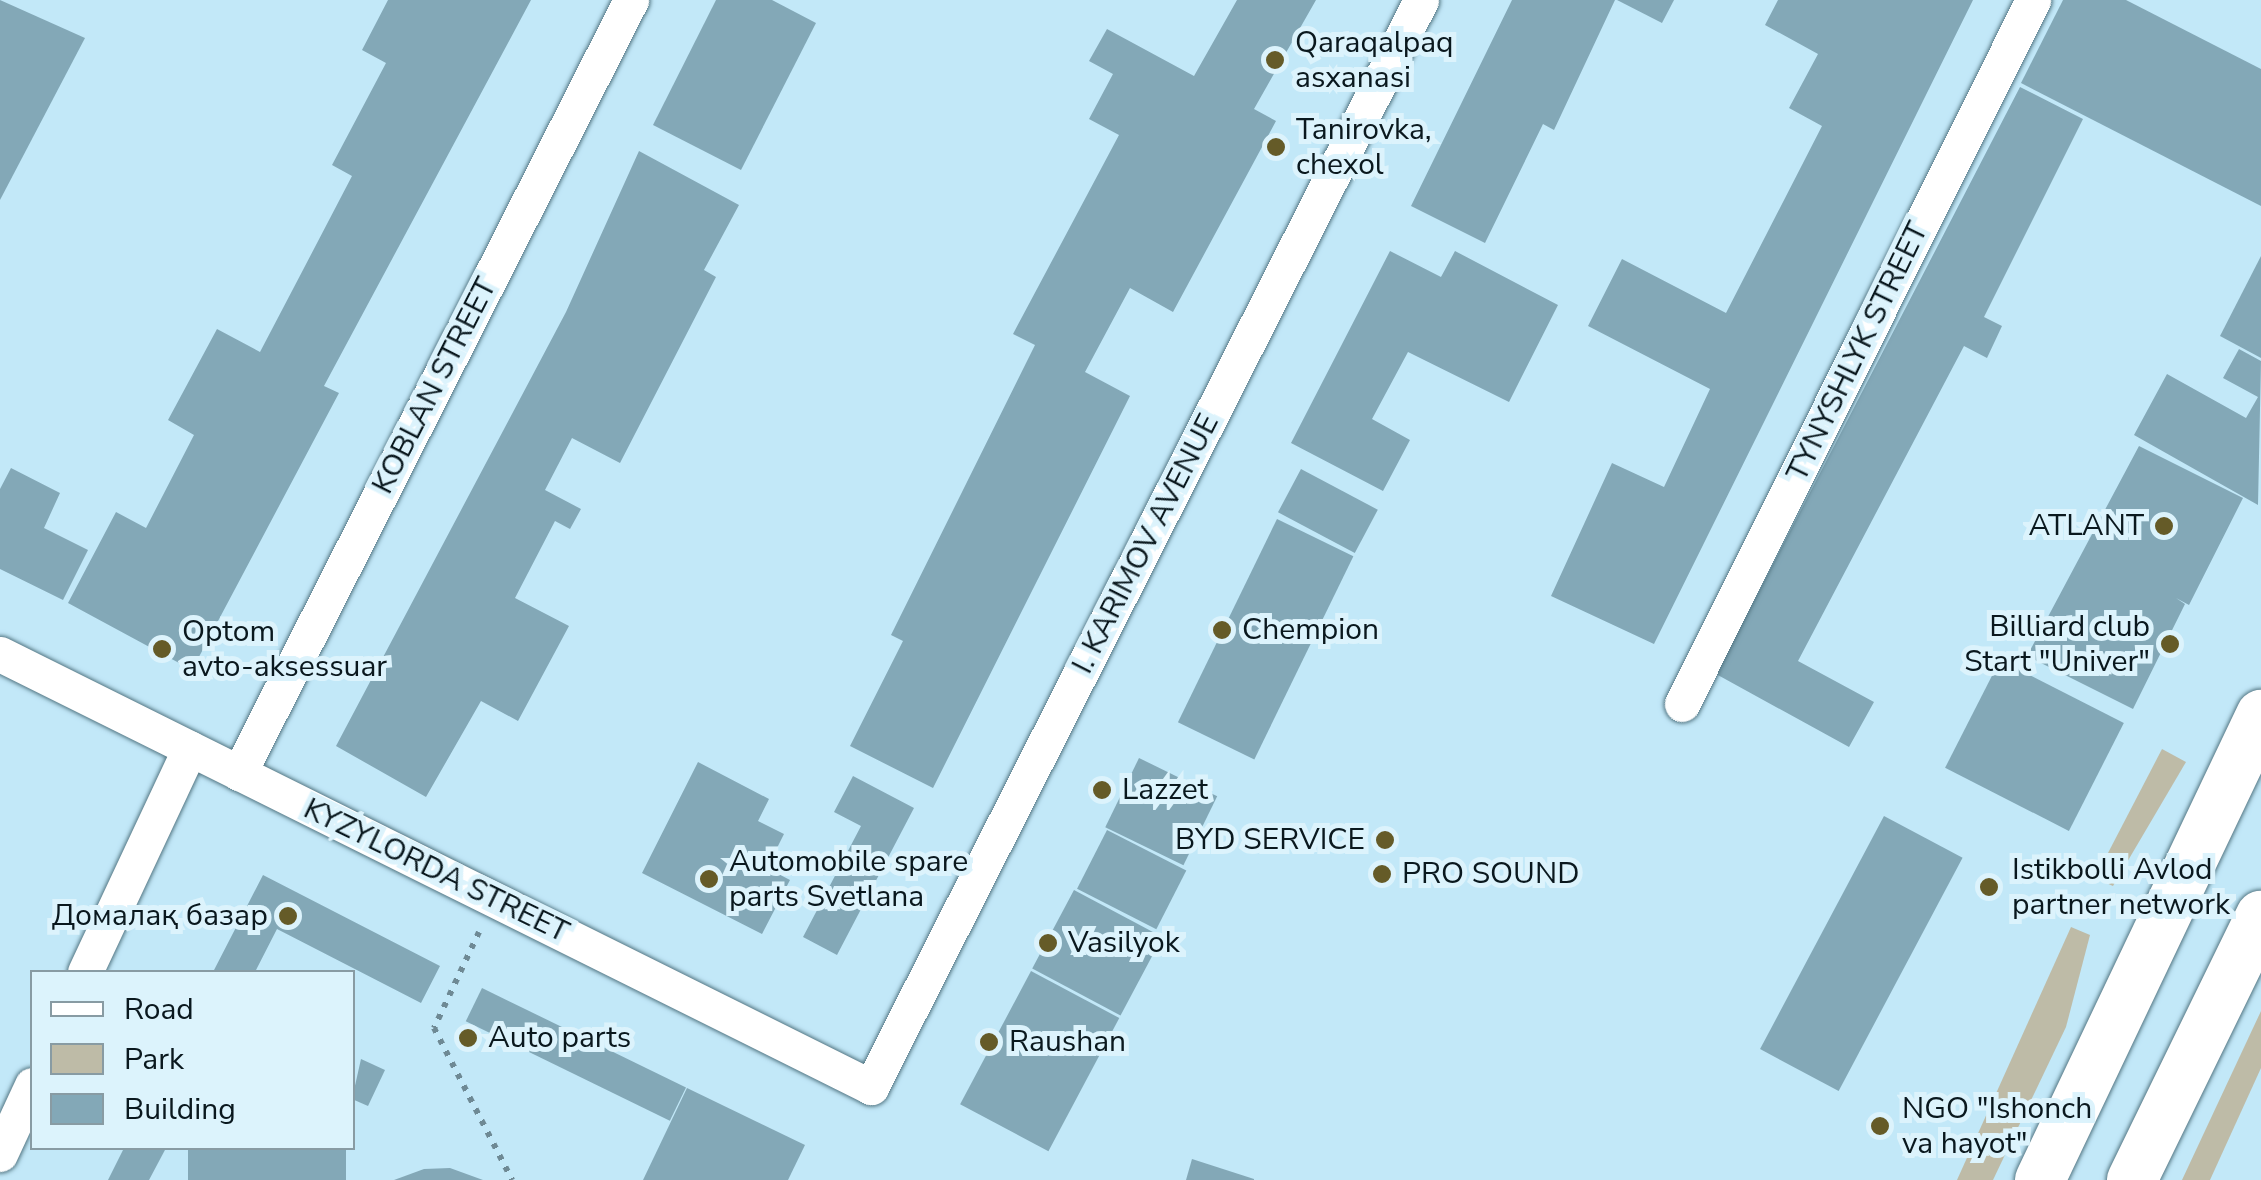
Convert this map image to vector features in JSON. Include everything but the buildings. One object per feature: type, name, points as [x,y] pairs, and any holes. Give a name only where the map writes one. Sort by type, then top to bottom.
[{"type":"main road","points":[[2040,1180],[2261,715]]},
{"type":"main road","points":[[2132,1180],[2261,916]]},
{"type":"street","name":"KOBLAN STREET","points":[[239,772],[631,0]]},
{"type":"street","name":"I. KARIMOV AVENUE","points":[[871,1087],[1420,0]]},
{"type":"street","name":"TYNYSHLYK STREET","points":[[1682,704],[2033,0]]},
{"type":"street","name":"KYZYLORDA STREET","points":[[0,654],[871,1087]]},
{"type":"street","points":[[86,970],[190,748]]},
{"type":"street","points":[[0,1154],[30,1088]]},
{"type":"path","points":[[494,900],[434,1028],[512,1180]]},
{"type":"green space","points":[[2162,749],[2186,762],[2113,886],[2095,878]]},
{"type":"green space","points":[[2071,927],[2090,935],[2066,1027],[1993,1180],[1957,1180]]},
{"type":"green space","points":[[2261,1011],[2261,1068],[2210,1180],[2182,1180]]},
{"type":"place","name":"Qaraqalpaq asxanasi","points":[[1275,60]]},
{"type":"place","name":"Tanirovka, chexol","points":[[1276,147]]},
{"type":"place","name":"ATLANT","points":[[2164,526]]},
{"type":"place","name":"Chempion","points":[[1222,630]]},
{"type":"place","name":"Billiard club Start \"Univer\"","points":[[2170,644]]},
{"type":"place","name":"Optom avto-aksessuar","points":[[162,649]]},
{"type":"place","name":"Lazzet","points":[[1102,790]]},
{"type":"place","name":"BYD SERVICE","points":[[1385,840]]},
{"type":"place","name":"PRO SOUND","points":[[1382,874]]},
{"type":"place","name":"Automobile spare parts Svetlana","points":[[709,879]]},
{"type":"place","name":"Istikbolli Avlod partner network","points":[[1989,887]]},
{"type":"place","name":"Домалақ базар","points":[[288,916]]},
{"type":"place","name":"Vasilyok","points":[[1048,943]]},
{"type":"place","name":"Auto parts","points":[[468,1038]]},
{"type":"place","name":"Raushan","points":[[989,1042]]},
{"type":"place","name":"NGO \"Ishonch va hayot\"","points":[[1880,1126]]}]
